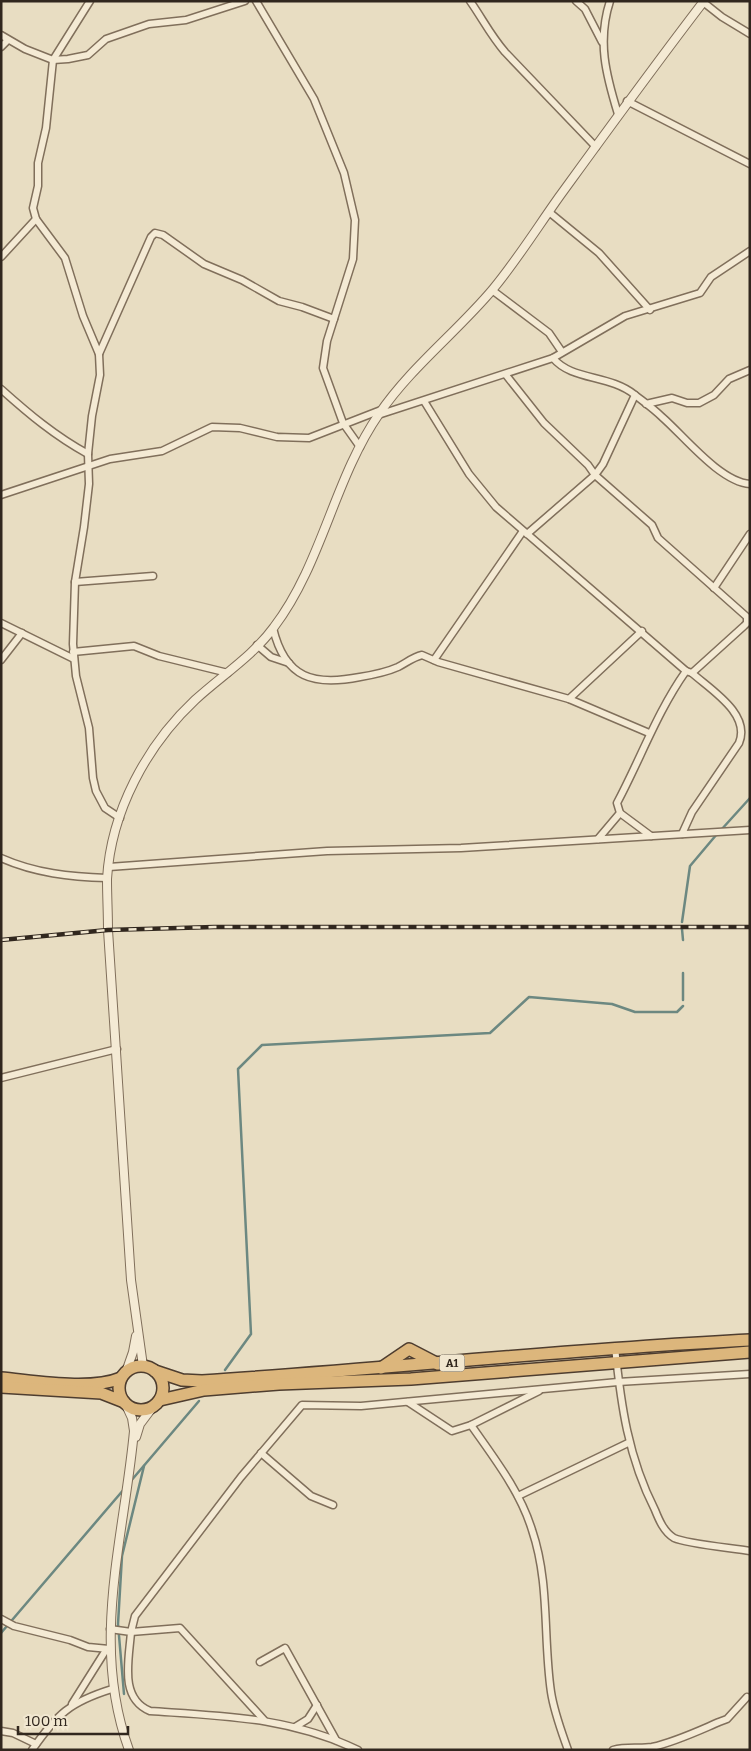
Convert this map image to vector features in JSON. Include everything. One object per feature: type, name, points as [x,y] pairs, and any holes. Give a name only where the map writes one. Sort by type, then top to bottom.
[{"type":"highway","name":"A1","points":[[143,1366],[182,1380],[202,1381],[438,1364],[615,1347],[750,1340]]},
{"type":"highway","points":[[381,1368],[409,1349],[438,1364]]},
{"type":"highway","name":"A1","points":[[1,1387],[101,1393],[138,1411],[204,1390],[278,1384],[420,1378],[616,1361],[750,1352]]},
{"type":"highway","points":[[1,1378],[102,1383],[123,1375],[134,1367],[143,1366]]},
{"type":"highway","points":[[156,1371],[163,1385],[156,1404]]},
{"type":"highway","points":[[123,1375],[119,1391],[125,1404]]},
{"type":"street","points":[[90,1],[53,60],[46,128],[38,163],[38,186],[34,208],[36,219],[65,258],[99,354],[100,375],[92,416],[88,454],[89,484],[75,582],[74,655],[89,728],[93,778],[96,791],[105,808],[120,818]]},
{"type":"street","points":[[1,35],[53,60],[88,55],[106,38],[149,24],[186,20],[245,1]]},
{"type":"street","points":[[256,1],[314,98],[344,172],[355,220],[353,259],[327,341],[323,368],[344,423],[360,447]]},
{"type":"street","points":[[470,1],[490,30],[493,38],[505,52],[596,147]]},
{"type":"street","points":[[576,1],[584,10],[603,44]]},
{"type":"street","points":[[610,1],[603,23],[603,44],[608,82],[618,114]]},
{"type":"street","points":[[143,1366],[131,1280],[111,977],[107,878],[120,818],[133,783],[160,739],[184,711],[228,673],[273,628],[291,601],[360,447],[380,412],[405,379],[492,290],[596,147],[627,101],[704,2],[722,17],[750,34]]},
{"type":"street","points":[[1,46],[8,40]]},
{"type":"street","points":[[627,101],[750,164]]},
{"type":"street","points":[[549,212],[599,253],[650,310]]},
{"type":"street","points":[[1,257],[36,219]]},
{"type":"street","points":[[99,354],[151,237],[155,233],[162,235],[204,264],[242,280],[279,301],[334,319]]},
{"type":"street","points":[[1,495],[110,459],[162,451],[212,427],[240,428],[298,439],[319,435],[344,423],[506,376],[553,358],[625,316],[650,310],[700,293],[711,277],[750,251]]},
{"type":"street","points":[[492,290],[549,333],[562,352]]},
{"type":"street","points":[[553,358],[560,367],[612,381],[635,395],[663,417],[708,462],[741,482],[750,484]]},
{"type":"street","points":[[646,404],[672,398],[687,403],[699,403],[714,395],[729,379],[750,370]]},
{"type":"street","points":[[506,376],[544,422],[588,465],[595,475],[652,526],[658,538],[745,614],[747,623],[689,672],[668,696],[649,733],[637,765],[617,803],[620,813],[652,836]]},
{"type":"street","points":[[1,389],[35,420],[62,440],[88,454]]},
{"type":"street","points":[[434,660],[524,533],[595,475],[603,464],[635,395]]},
{"type":"street","points":[[424,401],[482,491],[524,533],[642,631],[737,714],[741,722],[743,734],[692,812],[682,834]]},
{"type":"street","points":[[714,588],[750,534]]},
{"type":"street","points":[[75,582],[153,576]]},
{"type":"street","points":[[1,624],[74,655],[138,647],[160,656],[228,673]]},
{"type":"street","points":[[273,628],[279,647],[289,663],[302,675],[316,681],[336,682],[397,667],[422,655],[569,699],[649,733]]},
{"type":"street","points":[[569,699],[642,631]]},
{"type":"street","points":[[1,660],[22,633]]},
{"type":"street","points":[[257,645],[271,657],[289,663]]},
{"type":"street","points":[[598,839],[620,813]]},
{"type":"street","points":[[109,866],[327,851],[461,848],[750,830]]},
{"type":"street","points":[[1,858],[34,870],[58,875],[107,878]]},
{"type":"street","points":[[1,1078],[117,1049]]},
{"type":"street","points":[[123,1375],[133,1352],[137,1332]]},
{"type":"street","points":[[615,1347],[618,1382],[628,1443],[647,1496],[669,1534],[676,1538],[750,1551]]},
{"type":"street","points":[[358,1750],[336,1740],[295,1727],[264,1720],[150,1711],[142,1708],[133,1699],[128,1683],[131,1632],[135,1616],[261,1453],[302,1405],[361,1406],[618,1382],[750,1374]]},
{"type":"street","points":[[408,1402],[448,1430],[471,1425],[542,1390]]},
{"type":"street","points":[[125,1404],[132,1418],[132,1447],[108,1650],[112,1690],[119,1722],[129,1750]]},
{"type":"street","points":[[132,1447],[140,1424],[156,1404]]},
{"type":"street","points":[[471,1425],[518,1496],[533,1531],[540,1563],[548,1621],[550,1689],[554,1710],[568,1750]]},
{"type":"street","points":[[518,1496],[628,1443]]},
{"type":"street","points":[[261,1453],[311,1496],[333,1505]]},
{"type":"street","points":[[4,1619],[14,1626],[70,1640],[88,1647],[108,1650]]},
{"type":"street","points":[[110,1629],[131,1632],[180,1628],[264,1720]]},
{"type":"street","points":[[260,1662],[285,1648],[336,1740]]},
{"type":"street","points":[[1,1731],[20,1735],[34,1747],[57,1718],[72,1705],[108,1650]]},
{"type":"street","points":[[72,1705],[112,1690]]},
{"type":"street","points":[[613,1750],[624,1747],[649,1747],[664,1744],[714,1724],[727,1718],[747,1696]]},
{"type":"street","points":[[295,1727],[308,1719],[317,1706]]},
{"type":"waterway","points":[[721,830],[750,798]]},
{"type":"waterway","points":[[682,922],[690,866],[717,834]]},
{"type":"waterway","points":[[682,929],[683,940]]},
{"type":"waterway","points":[[683,973],[683,1000]]},
{"type":"waterway","points":[[225,1370],[251,1334],[238,1069],[262,1045],[490,1033],[529,997],[612,1004],[635,1012],[677,1012],[683,1006]]},
{"type":"waterway","points":[[130,1482],[199,1401]]},
{"type":"waterway","points":[[124,1694],[118,1624],[122,1556],[144,1466]]},
{"type":"waterway","points":[[1,1633],[125,1488]]},
{"type":"railway","points":[[1,940],[108,930],[214,927],[750,927]]}]
